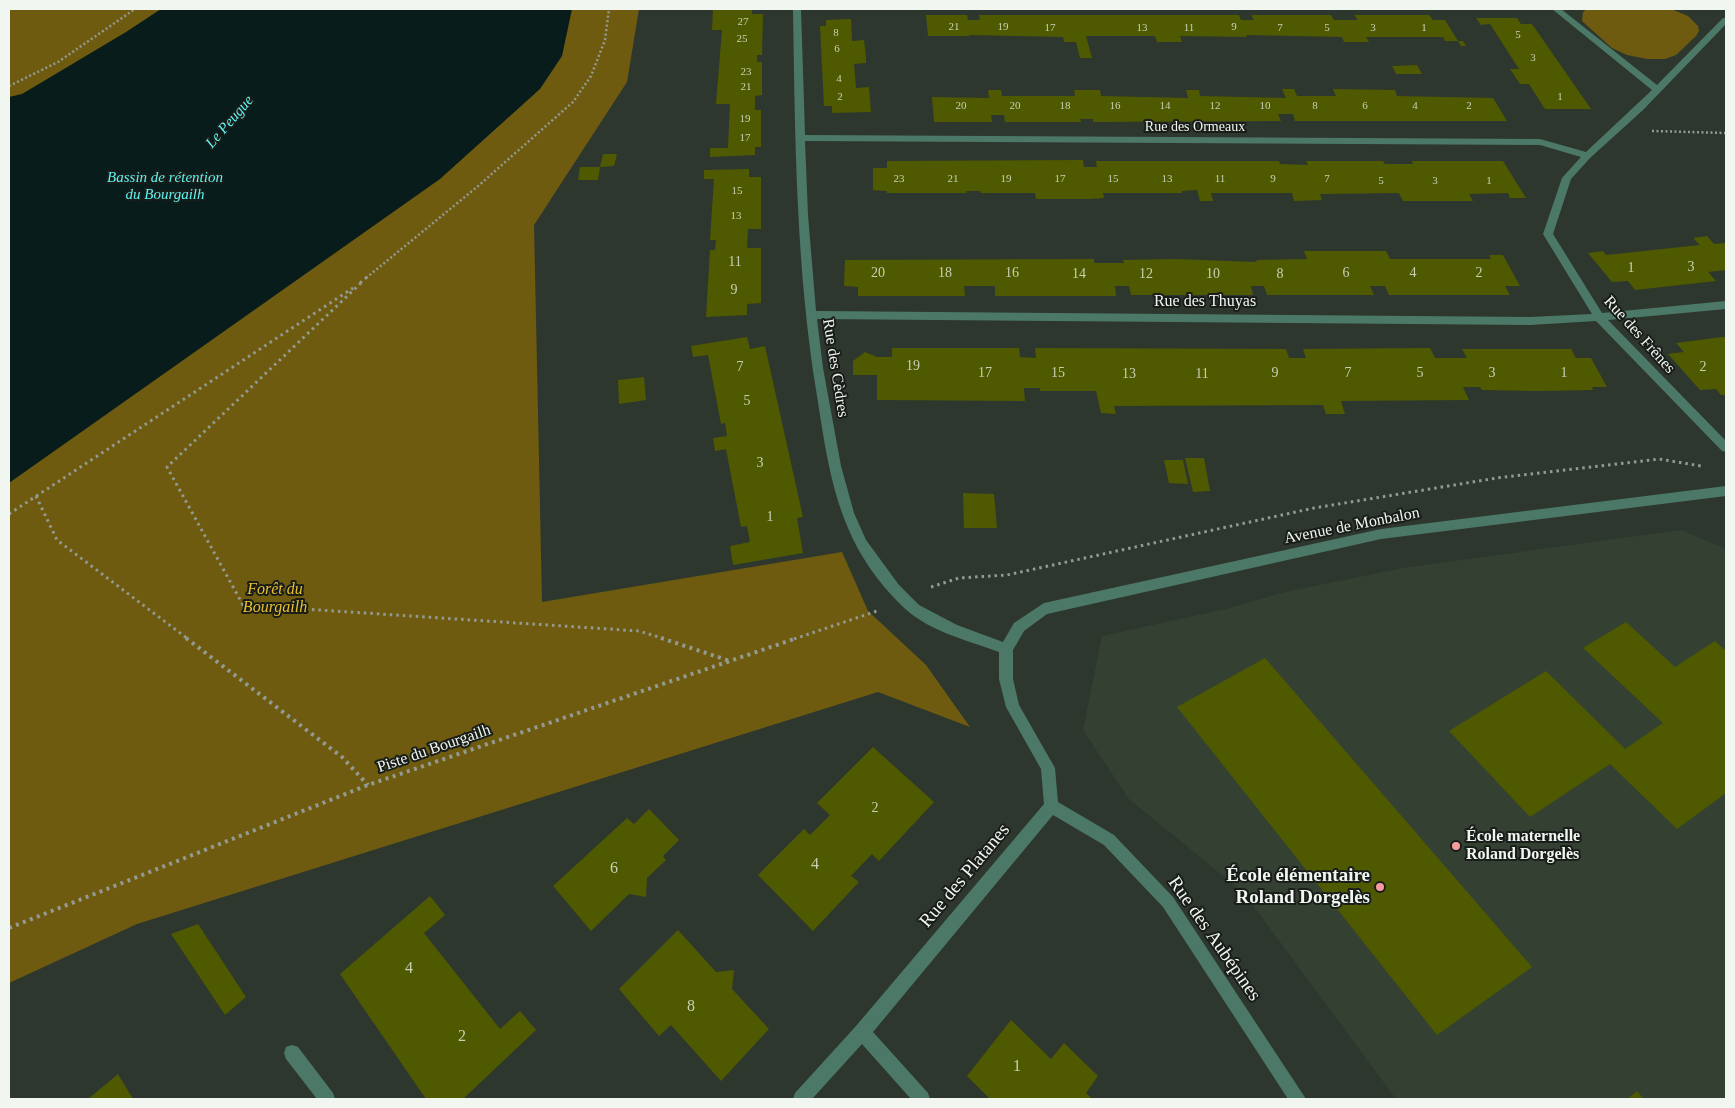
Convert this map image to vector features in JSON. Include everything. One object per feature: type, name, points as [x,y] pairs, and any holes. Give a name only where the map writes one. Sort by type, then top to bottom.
[{"type":"street","name":"Rue des Cèdres","points":[[797,9],[800,138],[810,315],[821,391],[839,487],[861,544],[904,600],[923,613],[952,628],[1006,649]]},
{"type":"street","points":[[1556,9],[1657,90]]},
{"type":"street","name":"Rue des Frênes","points":[[1726,20],[1657,90],[1587,156],[1567,178],[1548,234],[1599,317],[1726,448]]},
{"type":"street","name":"Rue des Ormeaux","points":[[800,138],[1540,142],[1587,156]]},
{"type":"street","name":"Rue des Thuyas","points":[[810,315],[1530,321],[1599,317],[1726,305]]},
{"type":"street","name":"Avenue de Monbalon","points":[[1006,649],[1019,627],[1044,609],[1381,534],[1726,491]]},
{"type":"street","points":[[1006,649],[1006,679],[1013,707],[1048,768],[1051,806]]},
{"type":"street","name":"Rue des Platanes","points":[[801,1099],[862,1032],[1051,806]]},
{"type":"street","name":"Rue des Aubépines","points":[[1051,806],[1109,840],[1168,902],[1298,1099]]},
{"type":"street","points":[[862,1032],[922,1099]]},
{"type":"street","points":[[292,1053],[328,1099]]},
{"type":"path","points":[[9,86],[58,62],[135,9]]},
{"type":"path","points":[[609,9],[605,40],[591,76],[573,102],[477,188],[361,283],[167,467],[243,605],[640,631],[731,661]]},
{"type":"path","points":[[1616,130],[1726,133]]},
{"type":"path","points":[[9,514],[361,283]]},
{"type":"path","name":"Piste du Bourgailh","points":[[9,928],[368,785],[874,612],[939,583],[956,578],[973,575],[1007,575],[1179,536],[1324,506],[1497,478],[1659,459],[1708,467]]},
{"type":"path","points":[[36,496],[57,540],[342,757],[368,785]]},
{"type":"shaded area","name":"École maternelle Roland Dorgelès","points":[[1681,530],[1726,549],[1726,1099],[1396,1099],[1244,893],[1129,799],[1083,730],[1102,636],[1226,609],[1285,592],[1403,568]]},
{"type":"green space","name":"Forêt du Bourgailh","points":[[9,9],[639,9],[627,82],[534,225],[542,602],[842,552],[868,611],[926,665],[970,727],[878,692],[137,924],[9,983]]},
{"type":"green space","points":[[1587,9],[1671,9],[1688,16],[1698,26],[1699,31],[1676,55],[1665,59],[1647,59],[1627,55],[1612,48],[1582,21],[1583,12]]},
{"type":"water","name":"Bassin de rétention du Bourgailh","points":[[161,9],[572,9],[562,56],[540,89],[440,179],[9,483],[9,97],[22,94]]},
{"type":"building","points":[[713,9],[752,9],[752,14],[763,14],[762,55],[757,55],[757,62],[762,62],[762,95],[755,96],[755,110],[761,110],[761,147],[755,147],[755,155],[710,157],[710,148],[728,148],[730,104],[716,104],[722,30],[712,30]]},
{"type":"building","points":[[926,15],[967,15],[968,20],[980,20],[979,15],[1239,15],[1241,20],[1254,20],[1251,15],[1331,15],[1334,20],[1358,20],[1354,15],[1429,15],[1433,20],[1445,20],[1458,41],[1445,41],[1443,37],[1366,37],[1369,42],[1344,42],[1342,37],[1246,35],[1247,37],[1180,36],[1182,42],[1157,42],[1155,36],[1086,36],[1092,58],[1080,58],[1076,42],[1064,42],[1063,37],[928,36]]},
{"type":"building","points":[[1476,18],[1517,18],[1521,24],[1532,24],[1591,109],[1545,109],[1529,84],[1520,84],[1510,69],[1519,69],[1490,24],[1481,25]]},
{"type":"building","points":[[851,19],[852,41],[864,40],[866,57],[866,63],[854,64],[856,88],[869,87],[871,112],[832,113],[832,106],[824,106],[820,26],[826,26],[826,20]]},
{"type":"building","points":[[1458,41],[1463,41],[1466,46],[1461,46]]},
{"type":"building","points":[[1417,65],[1422,74],[1396,74],[1392,66]]},
{"type":"building","points":[[1282,89],[1294,89],[1297,96],[1336,96],[1333,89],[1395,90],[1397,96],[1493,98],[1507,121],[1295,121],[1293,114],[1278,114],[1281,121],[1093,122],[1093,119],[1080,119],[1081,122],[1005,122],[1004,115],[991,115],[992,122],[934,122],[932,97],[989,98],[988,90],[1001,90],[1002,96],[1075,96],[1074,90],[1100,90],[1101,96],[1188,98],[1186,90],[1199,90],[1200,96],[1286,98]]},
{"type":"building","points":[[603,154],[617,154],[614,166],[600,167]]},
{"type":"building","points":[[1083,160],[1084,167],[1097,167],[1096,161],[1279,161],[1280,164],[1308,165],[1306,161],[1383,161],[1385,164],[1413,164],[1412,161],[1503,161],[1526,198],[1510,198],[1508,193],[1469,194],[1473,201],[1403,201],[1399,193],[1320,194],[1322,200],[1294,201],[1292,193],[1211,193],[1213,201],[1200,201],[1197,190],[1182,191],[1182,193],[1103,193],[1104,198],[1090,199],[1036,199],[1035,193],[981,193],[980,191],[966,191],[967,193],[887,193],[887,191],[873,190],[873,168],[887,168],[887,161]]},
{"type":"building","points":[[580,167],[600,167],[598,180],[578,180]]},
{"type":"building","points":[[749,169],[749,177],[761,177],[761,229],[748,229],[747,248],[761,248],[761,303],[747,304],[747,315],[706,317],[710,250],[715,250],[716,240],[710,240],[714,179],[704,179],[704,170]]},
{"type":"building","points":[[1707,236],[1714,244],[1726,243],[1726,270],[1708,272],[1716,281],[1635,290],[1628,281],[1612,282],[1588,253],[1603,251],[1606,255],[1700,245],[1693,238]]},
{"type":"building","points":[[1304,251],[1386,251],[1390,259],[1491,259],[1489,255],[1503,255],[1520,286],[1505,286],[1510,295],[1389,295],[1385,286],[1370,286],[1374,295],[1267,295],[1264,286],[1251,286],[1253,295],[1131,295],[1129,286],[1115,286],[1116,296],[995,296],[995,286],[964,286],[965,296],[858,296],[858,287],[844,286],[845,260],[1094,259],[1094,263],[1124,263],[1123,260],[1175,259],[1257,262],[1256,260],[1307,259]]},
{"type":"building","points":[[747,337],[750,349],[765,346],[803,517],[797,518],[803,553],[733,565],[730,546],[750,542],[747,526],[741,527],[726,449],[715,451],[713,438],[727,436],[725,423],[721,424],[708,355],[693,357],[691,346]]},
{"type":"building","points":[[1726,337],[1726,395],[1721,395],[1716,389],[1700,390],[1668,354],[1684,352],[1676,343]]},
{"type":"building","points":[[892,348],[1019,348],[1020,357],[1036,358],[1035,348],[1286,349],[1289,358],[1306,358],[1303,349],[1430,348],[1435,358],[1467,358],[1462,349],[1571,349],[1576,358],[1591,358],[1607,387],[1592,387],[1593,390],[1537,391],[1482,390],[1480,387],[1463,387],[1469,400],[1341,401],[1345,414],[1326,414],[1323,405],[1114,406],[1116,414],[1101,413],[1096,391],[1040,391],[1040,388],[1024,388],[1025,401],[877,400],[877,375],[853,375],[853,361],[865,352],[877,357],[892,357]]},
{"type":"building","points":[[644,377],[646,400],[619,404],[618,380]]},
{"type":"building","points":[[1185,458],[1204,458],[1210,491],[1193,492]]},
{"type":"building","points":[[1164,460],[1183,460],[1188,484],[1169,483]]},
{"type":"building","points":[[963,493],[994,494],[997,528],[964,528]]},
{"type":"building","points":[[1626,622],[1675,667],[1715,641],[1726,651],[1726,793],[1677,829],[1610,764],[1530,817],[1449,731],[1546,671],[1625,749],[1663,723],[1583,648]]},
{"type":"building","points":[[1265,658],[1532,967],[1437,1035],[1177,707]]},
{"type":"building","points":[[873,747],[934,802],[879,861],[872,854],[851,876],[859,882],[813,931],[758,875],[804,829],[810,835],[830,815],[817,803]]},
{"type":"building","points":[[649,809],[679,840],[663,856],[666,860],[647,878],[646,897],[629,894],[591,931],[553,886],[627,818],[634,824]]},
{"type":"building","points":[[430,896],[445,915],[424,933],[500,1029],[520,1011],[536,1030],[463,1099],[426,1099],[340,974]]},
{"type":"building","points":[[198,924],[246,997],[225,1015],[171,934]]},
{"type":"building","points":[[678,930],[716,972],[734,970],[732,989],[769,1029],[721,1081],[671,1025],[659,1036],[619,989]]},
{"type":"building","points":[[1011,1020],[1051,1059],[1064,1043],[1098,1076],[1086,1093],[1092,1099],[990,1099],[967,1076]]},
{"type":"building","points":[[118,1074],[133,1099],[88,1099]]},
{"type":"building","points":[[1637,1091],[1644,1099],[1627,1099]]},
{"type":"place","name":"École maternelle Roland Dorgelès","points":[[1456,846]]},
{"type":"place","name":"École élémentaire Roland Dorgelès","points":[[1380,887]]},
{"type":"water label","name":"Le Peugue","points":[[230,122]]}]
